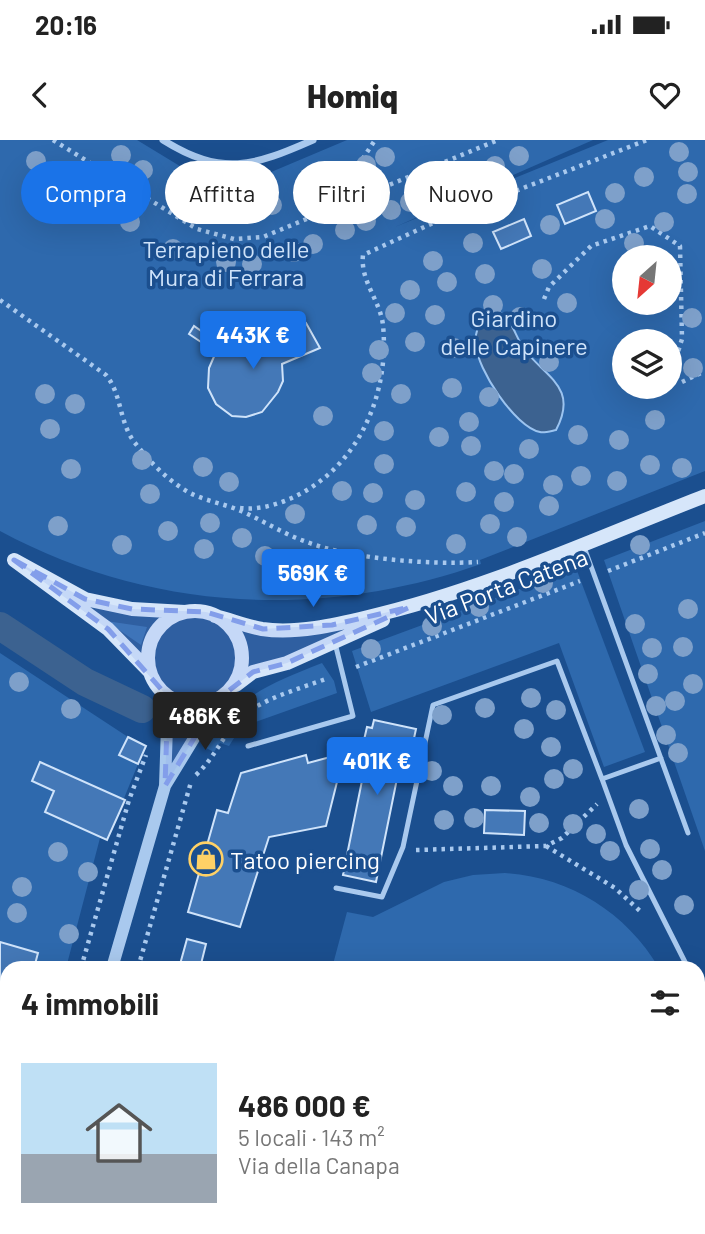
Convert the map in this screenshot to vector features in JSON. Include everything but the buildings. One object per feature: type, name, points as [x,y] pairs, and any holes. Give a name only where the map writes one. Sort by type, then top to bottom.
[{"type":"main road","name":"Via Porta Catena","points":[[223,696],[253,673],[287,663],[335,643],[410,607],[705,496]]},
{"type":"main road","points":[[0,552],[85,599],[132,609],[215,616],[234,633],[242,657],[241,670],[223,696],[193,705],[168,697],[150,672],[108,629],[14,560]]},
{"type":"main road","name":"Via Porta Catena","points":[[215,616],[263,629],[296,628],[331,625],[410,607]]},
{"type":"main road","points":[[150,672],[147,659],[154,635],[173,617],[185,612]]},
{"type":"street","points":[[163,140],[198,159],[237,166],[265,160],[313,140]]},
{"type":"street","points":[[164,786],[223,696]]},
{"type":"street","points":[[114,961],[164,786],[168,697]]},
{"type":"lane","points":[[583,544],[688,833]]},
{"type":"lane","points":[[248,746],[353,716],[335,643]]},
{"type":"lane","points":[[336,888],[382,897],[403,847],[433,705],[557,661],[626,845],[684,961]]},
{"type":"lane","points":[[602,779],[661,758]]},
{"type":"path","points":[[53,140],[197,229],[234,239],[263,237],[294,224]]},
{"type":"path","points":[[361,161],[375,140]]},
{"type":"path","points":[[390,184],[498,140]]},
{"type":"path","points":[[230,507],[264,507],[298,495],[339,465],[363,432],[384,360],[383,322],[361,269],[363,255],[433,223],[647,140]]},
{"type":"path","points":[[544,299],[549,287],[592,246],[650,226],[680,246],[682,329]]},
{"type":"path","points":[[0,300],[106,374],[113,383],[133,440],[161,473],[191,493],[230,507],[305,542],[360,555],[456,563],[480,562]]},
{"type":"path","points":[[682,382],[705,371]]},
{"type":"path","name":"Via Porta Catena","points":[[355,668],[705,533]]},
{"type":"path","points":[[140,961],[192,778],[214,758],[233,726],[248,713],[329,678]]},
{"type":"path","points":[[83,961],[129,800],[148,750]]},
{"type":"path","points":[[201,754],[214,758]]},
{"type":"path","points":[[403,847],[421,851],[546,846],[562,838],[607,793]]},
{"type":"path","points":[[546,846],[615,888],[649,919]]},
{"type":"highlighted area","points":[[14,560],[85,599],[132,609],[206,612],[263,629],[332,625],[410,607],[287,663],[253,672],[218,699],[165,786],[168,697],[108,629]]},
{"type":"green space","points":[[0,140],[137,140],[172,161],[165,161],[165,224],[279,224],[279,169],[293,163],[293,224],[390,224],[390,161],[297,161],[347,140],[593,140],[518,173],[518,161],[404,161],[404,223],[395,227],[404,223],[518,224],[518,177],[608,140],[705,140],[705,471],[480,560],[481,564],[421,582],[360,594],[298,600],[237,599],[176,592],[116,578],[57,558],[0,531]]},
{"type":"green space","points":[[705,521],[705,851],[604,560]]},
{"type":"green space","points":[[576,568],[645,752],[604,767],[559,643],[371,712],[352,651]]},
{"type":"green space","points":[[106,621],[147,627],[141,645]]},
{"type":"green space","points":[[0,653],[128,737],[119,755],[138,764],[107,840],[100,838],[68,961],[0,961]]},
{"type":"green space","points":[[322,663],[334,681],[337,693],[241,727],[229,746],[220,743],[214,752],[206,748],[230,715],[255,694]]},
{"type":"green space","points":[[505,873],[529,876],[573,890],[613,914],[646,948],[654,961],[334,961],[347,912],[373,917],[444,882],[473,875]]},
{"type":"shaded area","points":[[497,310],[510,323],[524,349],[562,393],[564,403],[556,430],[540,432],[520,420],[499,396],[483,368],[476,345],[476,333],[485,314]]},
{"type":"waterway","points":[[0,626],[85,682],[142,709]]},
{"type":"place","name":"Tatoo piercing","points":[[206,859]]},
{"type":"park label","name":"Terrapieno delle Mura di Ferrara","points":[[226,262]]},
{"type":"park label","name":"Giardino delle Capinere","points":[[514,331]]}]
